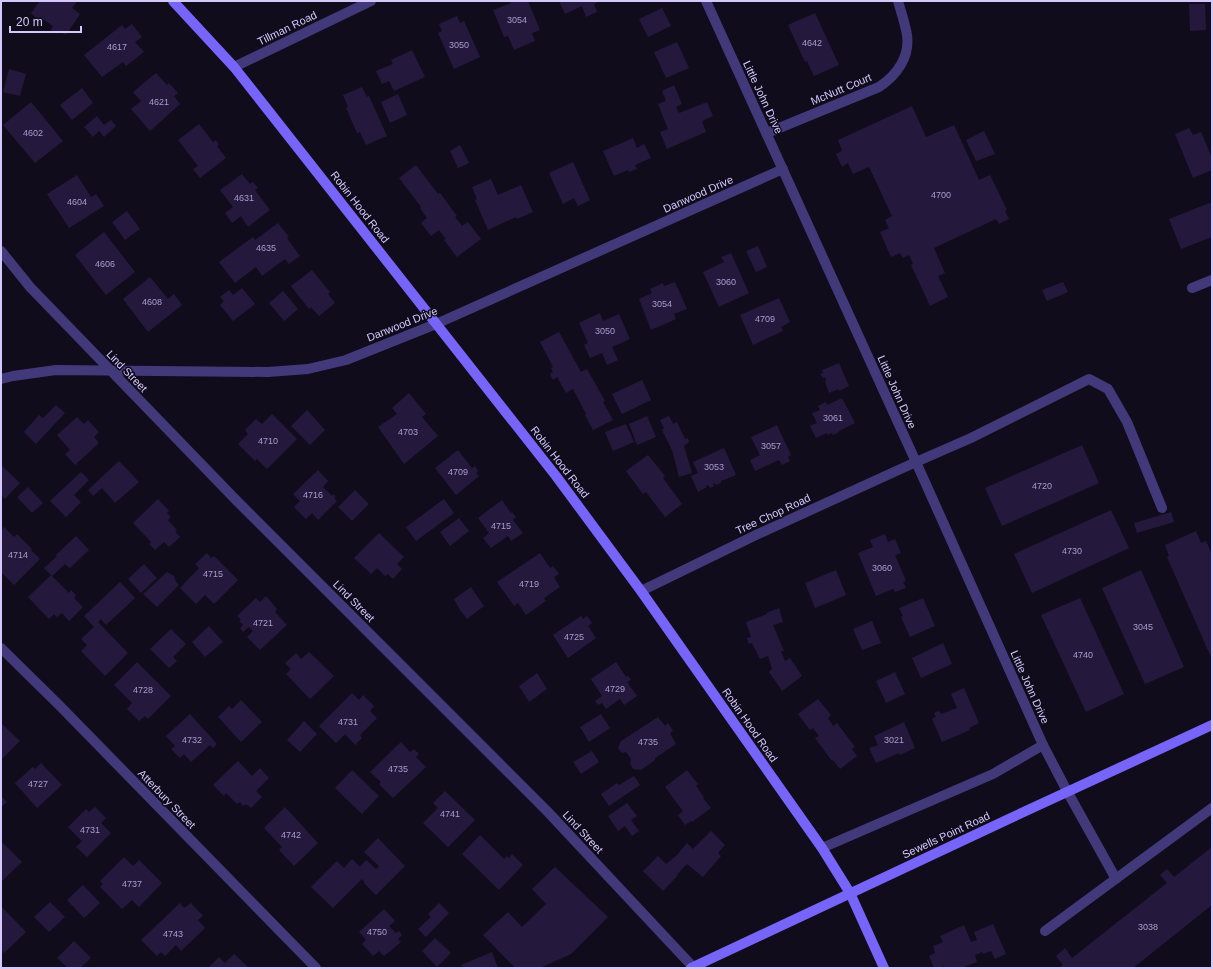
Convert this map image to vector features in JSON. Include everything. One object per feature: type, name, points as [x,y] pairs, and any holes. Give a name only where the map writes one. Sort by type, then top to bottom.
[{"type":"street","name":"Robin Hood Road","points":[[173,1],[234,67],[556,476],[641,591],[822,848],[850,893],[884,968]]},
{"type":"street","name":"Tillman Road","points":[[234,67],[371,1]]},
{"type":"street","name":"Little John Drive","points":[[706,1],[1043,745],[1116,879]]},
{"type":"street","name":"McNutt Court","points":[[767,133],[879,87],[890,79],[901,65],[906,53],[907,36],[898,1]]},
{"type":"street","name":"Danwood Drive","points":[[1,378],[56,370],[268,372],[308,369],[346,360],[436,324],[783,169]]},
{"type":"street","name":"Lind Street","points":[[1,251],[30,287],[236,500],[547,811],[692,968]]},
{"type":"street","points":[[1192,288],[1212,280]]},
{"type":"street","name":"Tree Chop Road","points":[[641,591],[758,534],[971,438],[1089,379],[1108,389],[1127,422],[1162,508]]},
{"type":"street","name":"Atterbury Street","points":[[1,648],[59,705],[316,968]]},
{"type":"street","name":"Sewells Point Road","points":[[692,968],[1212,725]]},
{"type":"street","points":[[822,848],[993,774],[1043,745]]},
{"type":"street","points":[[1045,931],[1212,808]]},
{"type":"building","points":[[40,1],[74,1],[76,3],[72,8],[80,14],[66,35],[59,31],[57,34],[51,30],[53,26],[40,17],[38,19],[31,13]]},
{"type":"building","points":[[510,1],[528,1],[540,30],[532,33],[535,41],[514,50],[508,36],[504,37],[493,10],[511,3]]},
{"type":"building","points":[[559,1],[600,1],[594,4],[597,12],[586,17],[582,6],[565,14]]},
{"type":"building","points":[[1189,4],[1205,4],[1206,30],[1190,31]]},
{"type":"building","points":[[662,8],[671,26],[648,37],[639,19]]},
{"type":"building","points":[[815,13],[839,65],[814,76],[807,61],[805,62],[788,25]]},
{"type":"building","points":[[457,16],[460,23],[464,21],[480,57],[454,69],[438,33],[442,31],[439,24]]},
{"type":"building","points":[[132,24],[142,37],[135,42],[144,52],[126,66],[123,62],[102,77],[84,55],[122,25],[125,29]]},
{"type":"building","points":[[677,42],[689,68],[666,78],[654,52]]},
{"type":"building","points":[[412,50],[425,77],[394,91],[389,81],[382,84],[376,71],[393,64],[391,60]]},
{"type":"building","points":[[9,69],[26,74],[20,96],[3,92]]},
{"type":"building","points":[[156,73],[167,85],[169,83],[178,93],[174,96],[180,104],[150,131],[131,109],[141,101],[133,92]]},
{"type":"building","points":[[674,85],[682,104],[676,107],[679,113],[707,102],[713,116],[702,121],[706,132],[667,149],[660,132],[668,129],[658,104],[666,101],[662,91]]},
{"type":"building","points":[[362,87],[367,97],[369,96],[387,136],[366,145],[360,132],[357,133],[346,108],[348,107],[343,95]]},
{"type":"building","points":[[82,88],[93,103],[72,120],[60,105]]},
{"type":"building","points":[[398,94],[407,115],[390,123],[381,102]]},
{"type":"building","points":[[31,102],[63,141],[35,163],[3,125]]},
{"type":"building","points":[[912,106],[926,137],[954,125],[979,180],[990,175],[1007,210],[1005,211],[1009,219],[999,224],[996,219],[934,248],[945,273],[938,276],[948,297],[930,306],[911,265],[913,264],[909,255],[903,258],[900,253],[891,257],[880,232],[889,228],[885,220],[892,216],[869,167],[853,174],[848,163],[842,167],[836,154],[842,151],[838,140]]},
{"type":"building","points":[[97,116],[104,125],[111,120],[116,126],[104,137],[99,131],[93,137],[84,127]]},
{"type":"building","points":[[199,124],[213,142],[216,140],[219,145],[217,146],[226,158],[200,178],[193,169],[198,166],[178,140]]},
{"type":"building","points":[[1189,128],[1193,135],[1201,132],[1212,158],[1212,170],[1193,178],[1175,134]]},
{"type":"building","points":[[984,131],[995,154],[976,161],[966,140]]},
{"type":"building","points":[[633,138],[637,148],[644,144],[651,158],[635,165],[637,169],[629,172],[628,170],[614,176],[603,151]]},
{"type":"building","points":[[460,145],[469,163],[458,168],[450,151]]},
{"type":"building","points":[[573,162],[590,200],[578,206],[574,198],[563,204],[549,173]]},
{"type":"building","points":[[416,165],[438,194],[440,193],[457,216],[455,217],[462,226],[468,222],[481,239],[457,257],[444,240],[446,239],[439,230],[431,236],[421,223],[427,218],[420,208],[421,207],[399,178]]},
{"type":"building","points":[[242,174],[250,184],[253,182],[258,188],[255,190],[270,210],[248,227],[241,216],[232,223],[225,213],[233,207],[220,190]]},
{"type":"building","points":[[77,175],[91,197],[96,194],[104,206],[69,228],[47,194]]},
{"type":"building","points":[[491,179],[498,195],[521,185],[533,212],[517,219],[516,217],[488,230],[475,200],[477,199],[472,187]]},
{"type":"building","points":[[1212,202],[1212,237],[1181,249],[1169,219]]},
{"type":"building","points":[[127,211],[140,229],[125,240],[112,222]]},
{"type":"building","points":[[278,223],[289,237],[287,238],[300,256],[289,264],[285,259],[262,276],[256,267],[235,283],[219,262],[253,237],[255,240]]},
{"type":"building","points":[[104,232],[135,272],[106,295],[75,255]]},
{"type":"building","points":[[758,246],[767,267],[756,272],[746,251]]},
{"type":"building","points":[[731,253],[749,293],[719,307],[703,272],[724,262],[721,257]]},
{"type":"building","points":[[312,270],[330,292],[328,294],[335,303],[319,316],[311,307],[309,309],[291,286]]},
{"type":"building","points":[[150,277],[168,299],[174,294],[182,305],[148,332],[123,299]]},
{"type":"building","points":[[675,282],[687,309],[674,314],[676,319],[651,330],[639,299],[652,293],[650,289],[663,283],[664,286]]},
{"type":"building","points":[[1063,282],[1068,292],[1047,301],[1042,290]]},
{"type":"building","points":[[242,288],[255,304],[233,321],[220,305],[224,301],[220,297],[229,290],[233,295]]},
{"type":"building","points":[[283,291],[298,309],[284,321],[269,303]]},
{"type":"building","points":[[779,298],[790,322],[781,327],[783,331],[753,345],[740,315]]},
{"type":"building","points":[[600,313],[603,321],[619,314],[630,339],[612,347],[618,360],[607,365],[602,353],[590,358],[584,345],[588,343],[579,323]]},
{"type":"building","points":[[559,332],[581,372],[587,369],[605,401],[603,402],[613,420],[593,430],[573,389],[566,393],[557,377],[553,380],[550,374],[553,372],[551,368],[553,367],[540,342]]},
{"type":"building","points":[[839,363],[849,386],[839,391],[838,389],[829,393],[825,382],[825,377],[823,378],[820,374],[823,373],[822,370]]},
{"type":"building","points":[[642,380],[651,400],[622,414],[612,394]]},
{"type":"building","points":[[409,393],[426,414],[422,417],[438,436],[404,464],[378,427],[397,414],[392,408]]},
{"type":"building","points":[[842,398],[855,423],[833,435],[832,433],[827,435],[827,433],[816,438],[810,426],[817,423],[812,413],[820,410],[818,406],[826,402],[827,405]]},
{"type":"building","points":[[56,405],[65,413],[36,444],[24,432],[39,415],[43,418]]},
{"type":"building","points":[[307,410],[325,430],[310,445],[291,426]]},
{"type":"building","points":[[272,414],[297,439],[267,469],[257,459],[255,461],[238,444],[248,434],[245,430],[256,419],[262,424]]},
{"type":"building","points":[[647,416],[656,437],[637,445],[629,424]]},
{"type":"building","points":[[669,416],[673,424],[677,422],[685,439],[688,438],[689,442],[684,446],[692,473],[679,477],[672,450],[662,430],[664,428],[660,420]]},
{"type":"building","points":[[77,417],[84,424],[88,420],[99,432],[94,437],[99,443],[75,465],[65,454],[70,450],[57,435]]},
{"type":"building","points":[[626,424],[634,442],[613,451],[605,432]]},
{"type":"building","points":[[777,425],[791,455],[788,457],[790,461],[782,465],[779,460],[755,471],[750,460],[760,455],[751,437]]},
{"type":"building","points":[[1082,445],[1099,483],[1002,526],[985,488]]},
{"type":"building","points":[[724,448],[736,475],[721,481],[721,483],[716,485],[715,483],[713,484],[714,486],[710,488],[708,485],[698,492],[691,476],[698,473],[693,462]]},
{"type":"building","points":[[458,450],[472,468],[475,466],[478,471],[476,473],[479,476],[456,495],[435,468]]},
{"type":"building","points":[[648,455],[665,476],[663,478],[682,504],[665,517],[646,492],[643,494],[626,471]]},
{"type":"building","points":[[119,461],[139,482],[115,503],[102,488],[93,496],[88,490]]},
{"type":"building","points":[[1,465],[20,483],[5,499],[1,495]]},
{"type":"building","points":[[318,470],[328,481],[323,487],[332,496],[333,494],[336,497],[334,498],[337,501],[318,520],[312,513],[306,519],[294,507],[300,501],[293,494]]},
{"type":"building","points":[[81,472],[89,480],[74,495],[81,502],[66,517],[50,501]]},
{"type":"building","points":[[28,487],[43,503],[32,513],[17,497]]},
{"type":"building","points":[[355,490],[369,504],[352,521],[338,507]]},
{"type":"building","points":[[158,499],[169,511],[167,513],[171,517],[168,520],[177,530],[175,531],[180,537],[169,547],[164,542],[155,550],[149,544],[151,542],[133,523]]},
{"type":"building","points":[[444,499],[454,513],[416,541],[406,527]]},
{"type":"building","points":[[502,500],[511,513],[512,512],[516,517],[513,520],[523,533],[511,541],[508,536],[491,548],[483,538],[489,533],[478,518]]},
{"type":"building","points":[[1111,510],[1129,548],[1032,593],[1014,554]]},
{"type":"building","points":[[1171,512],[1174,522],[1137,533],[1134,523]]},
{"type":"building","points":[[459,518],[469,531],[450,546],[440,532]]},
{"type":"building","points":[[4,527],[14,537],[17,534],[40,559],[14,585],[2,573],[1,574],[1,531]]},
{"type":"building","points":[[1196,531],[1201,543],[1206,541],[1212,554],[1212,654],[1210,655],[1167,557],[1169,556],[1165,545]]},
{"type":"building","points":[[379,533],[404,557],[397,564],[402,569],[393,579],[388,574],[385,576],[377,568],[371,574],[354,558]]},
{"type":"building","points":[[885,534],[888,542],[895,539],[901,553],[895,555],[906,581],[903,582],[906,588],[895,592],[893,589],[876,596],[858,553],[873,547],[870,540]]},
{"type":"building","points":[[76,536],[89,550],[70,568],[65,564],[52,576],[69,593],[71,590],[76,595],[74,598],[83,607],[69,621],[62,613],[57,617],[54,614],[49,619],[28,597],[51,575],[44,568]]},
{"type":"building","points":[[207,553],[211,558],[214,556],[238,580],[214,604],[205,595],[196,604],[180,588],[199,568],[195,564]]},
{"type":"building","points":[[540,553],[550,568],[553,566],[559,574],[554,577],[560,587],[544,598],[546,601],[526,615],[518,603],[514,606],[497,582]]},
{"type":"building","points":[[144,564],[157,578],[141,593],[128,579]]},
{"type":"building","points":[[836,570],[846,595],[815,608],[805,583]]},
{"type":"building","points":[[1141,570],[1184,667],[1145,684],[1102,588]]},
{"type":"building","points":[[167,572],[174,576],[179,585],[157,607],[143,594]]},
{"type":"building","points":[[120,582],[135,598],[106,625],[101,619],[98,622],[128,653],[105,676],[81,651],[87,645],[81,639],[94,627],[84,616]]},
{"type":"building","points":[[471,587],[484,606],[467,619],[454,599]]},
{"type":"building","points":[[266,596],[277,609],[275,612],[287,625],[260,650],[247,637],[253,631],[249,627],[243,632],[240,628],[243,625],[237,616],[256,598],[260,602]]},
{"type":"building","points":[[923,598],[935,626],[910,637],[901,617],[903,616],[899,608]]},
{"type":"building","points":[[1080,598],[1124,694],[1086,712],[1041,615]]},
{"type":"building","points":[[779,608],[783,622],[773,625],[784,651],[781,651],[785,661],[790,658],[802,676],[782,691],[769,672],[772,669],[768,656],[760,659],[752,643],[749,644],[747,638],[751,637],[746,622]]},
{"type":"building","points":[[581,616],[583,619],[587,616],[592,623],[588,626],[596,638],[568,658],[553,635]]},
{"type":"building","points":[[872,621],[881,643],[862,650],[853,629]]},
{"type":"building","points":[[209,626],[223,642],[205,657],[192,642]]},
{"type":"building","points":[[171,629],[186,644],[173,657],[177,661],[169,668],[150,649]]},
{"type":"building","points":[[943,643],[952,664],[921,678],[912,658]]},
{"type":"building","points":[[309,652],[334,676],[310,699],[286,674],[291,669],[285,663],[296,653],[301,659]]},
{"type":"building","points":[[137,662],[171,696],[148,719],[145,716],[139,721],[127,709],[132,703],[114,685]]},
{"type":"building","points":[[616,662],[626,677],[628,676],[631,680],[627,682],[637,696],[624,705],[620,699],[606,709],[602,703],[598,705],[595,701],[602,696],[591,679]]},
{"type":"building","points":[[895,672],[905,694],[886,703],[876,681]]},
{"type":"building","points":[[537,673],[547,689],[529,702],[519,686]]},
{"type":"building","points":[[964,688],[979,723],[969,728],[970,730],[942,742],[932,719],[936,717],[934,713],[939,711],[941,714],[957,708],[951,694]]},
{"type":"building","points":[[352,693],[359,700],[363,695],[374,706],[370,711],[377,718],[360,735],[362,738],[355,745],[345,734],[336,743],[319,726]]},
{"type":"building","points":[[818,699],[831,715],[828,718],[833,726],[837,723],[855,747],[852,749],[857,756],[840,769],[833,760],[832,761],[815,738],[819,736],[813,728],[810,730],[798,714]]},
{"type":"building","points":[[241,700],[262,722],[241,742],[218,717],[229,706],[232,709]]},
{"type":"building","points":[[190,714],[217,744],[213,748],[210,745],[191,762],[184,754],[180,758],[171,749],[175,746],[166,736]]},
{"type":"building","points":[[601,714],[610,728],[589,742],[580,727]]},
{"type":"building","points":[[658,717],[665,726],[668,723],[673,731],[670,733],[676,744],[655,758],[655,760],[641,770],[633,769],[630,763],[631,759],[626,752],[622,753],[618,748],[621,741]]},
{"type":"building","points":[[304,721],[317,734],[300,752],[287,740]]},
{"type":"building","points":[[904,722],[915,748],[876,763],[869,748],[878,745],[874,736]]},
{"type":"building","points":[[1,723],[20,741],[1,760]]},
{"type":"building","points":[[401,742],[410,752],[414,749],[419,754],[416,757],[426,767],[393,798],[379,784],[381,782],[370,772]]},
{"type":"building","points":[[592,751],[599,762],[581,774],[573,762]]},
{"type":"building","points":[[238,761],[252,776],[260,768],[269,778],[256,791],[262,797],[251,808],[246,804],[243,806],[240,802],[237,804],[226,793],[224,796],[213,785]]},
{"type":"building","points":[[41,763],[62,785],[37,808],[15,783],[33,767],[35,769]]},
{"type":"building","points":[[352,770],[379,796],[362,814],[335,788]]},
{"type":"building","points":[[687,770],[698,784],[696,786],[711,808],[692,822],[691,821],[685,825],[678,815],[683,811],[665,787]]},
{"type":"building","points":[[634,776],[640,785],[609,806],[601,794],[617,783],[619,785]]},
{"type":"building","points":[[445,791],[475,820],[448,847],[423,823],[438,808],[433,803]]},
{"type":"building","points":[[1,796],[7,802],[1,807]]},
{"type":"building","points":[[627,803],[637,816],[631,820],[639,831],[632,836],[625,826],[618,831],[608,816]]},
{"type":"building","points":[[95,807],[106,818],[101,823],[111,833],[87,857],[76,847],[82,841],[68,827],[86,809],[89,812]]},
{"type":"building","points":[[285,807],[318,843],[294,866],[279,850],[282,847],[264,828]]},
{"type":"building","points":[[711,831],[725,845],[718,853],[721,856],[703,877],[687,864],[663,891],[643,871],[658,856],[666,864],[677,855],[687,843],[693,849]]},
{"type":"building","points":[[480,835],[504,859],[507,856],[509,858],[512,854],[523,865],[499,890],[462,854]]},
{"type":"building","points":[[378,838],[405,866],[376,895],[362,879],[333,908],[311,887],[337,861],[344,868],[352,859],[360,867],[366,860],[376,869],[379,866],[364,852]]},
{"type":"building","points":[[3,843],[22,862],[1,882],[1,845]]},
{"type":"building","points":[[1212,847],[1212,905],[1133,968],[1058,968],[1063,965],[1056,956],[1065,948],[1072,958],[1167,883],[1160,875],[1167,869],[1174,877]]},
{"type":"building","points":[[124,857],[133,866],[139,860],[162,883],[139,907],[132,900],[122,909],[100,887],[103,884],[100,881]]},
{"type":"building","points":[[555,867],[608,917],[571,954],[540,968],[515,968],[483,935],[508,912],[522,927],[546,904],[532,889]]},
{"type":"building","points":[[83,885],[100,903],[84,918],[67,900]]},
{"type":"building","points":[[50,902],[65,917],[49,932],[34,917]]},
{"type":"building","points":[[180,903],[184,908],[191,903],[203,916],[198,920],[205,928],[181,951],[176,945],[165,956],[161,952],[157,956],[141,940]]},
{"type":"building","points":[[439,903],[449,913],[426,937],[418,929],[431,917],[428,914]]},
{"type":"building","points":[[1,906],[26,932],[4,953],[1,949]]},
{"type":"building","points":[[384,909],[395,921],[389,926],[396,933],[399,931],[402,935],[398,939],[401,942],[384,956],[379,951],[373,956],[362,944],[366,940],[359,932]]},
{"type":"building","points":[[993,924],[1006,954],[995,959],[991,951],[983,954],[982,952],[975,955],[977,962],[962,968],[945,968],[944,966],[941,968],[934,968],[929,956],[935,953],[933,946],[943,942],[940,936],[964,925],[971,942],[977,940],[974,932]]},
{"type":"building","points":[[435,938],[451,953],[437,967],[422,951]]},
{"type":"building","points":[[74,941],[91,958],[80,968],[68,968],[57,958]]},
{"type":"building","points":[[492,952],[498,968],[463,968],[461,965]]},
{"type":"building","points":[[234,954],[249,968],[208,968],[219,957],[225,963]]}]
